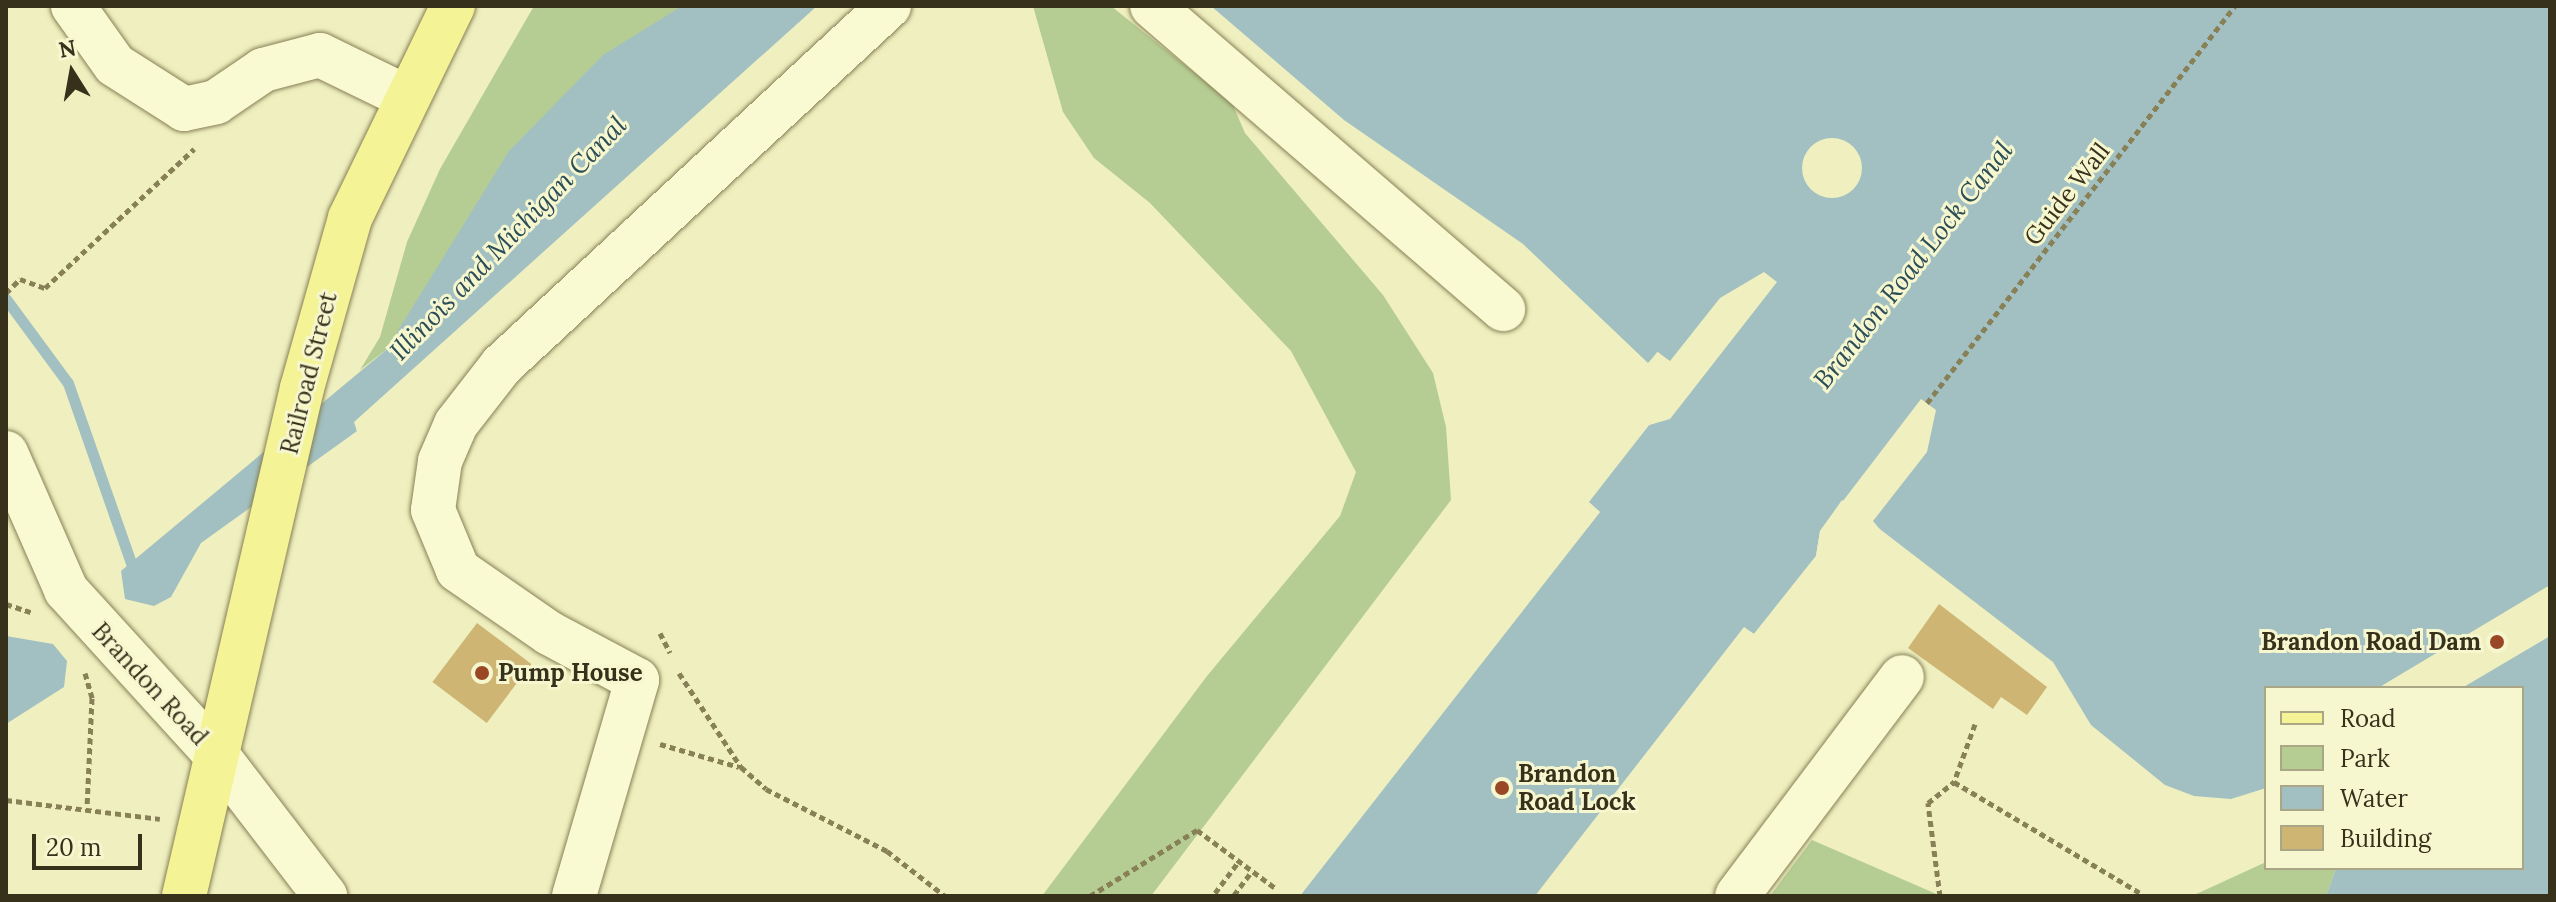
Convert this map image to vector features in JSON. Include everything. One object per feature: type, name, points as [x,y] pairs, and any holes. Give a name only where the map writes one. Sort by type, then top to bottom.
[{"type":"main road","name":"Railroad Street","points":[[184,896],[220,759],[274,527],[302,388],[350,218],[406,97],[453,6]]},
{"type":"street","points":[[73,6],[115,65],[184,109],[216,102],[263,70],[320,55],[406,97]]},
{"type":"street","points":[[574,896],[637,680],[549,633],[458,570],[433,510],[440,461],[456,424],[502,365],[889,6]]},
{"type":"street","points":[[1152,6],[1503,309]]},
{"type":"street","name":"Brandon Road","points":[[6,453],[66,590],[220,759],[325,896]]},
{"type":"street","points":[[1737,896],[1902,677]]},
{"type":"path","name":"Guide Wall","points":[[1927,403],[2235,6]]},
{"type":"path","points":[[6,293],[20,279],[45,288],[201,143],[216,102]]},
{"type":"path","points":[[6,604],[38,614]]},
{"type":"path","points":[[660,633],[700,712],[741,767],[790,808],[887,851],[945,896]]},
{"type":"path","points":[[76,662],[92,698],[87,807]]},
{"type":"path","points":[[1940,896],[1928,803],[1954,782],[1975,724]]},
{"type":"path","points":[[621,733],[741,767]]},
{"type":"path","points":[[1954,782],[2140,893]]},
{"type":"path","points":[[6,800],[87,807],[200,827]]},
{"type":"path","points":[[1090,896],[1197,830],[1275,888]]},
{"type":"path","points":[[1215,893],[1239,861]]},
{"type":"path","points":[[1234,895],[1252,871]]},
{"type":"green space","points":[[534,6],[805,6],[808,22],[360,370],[380,337],[407,242],[440,169]]},
{"type":"green space","points":[[1033,6],[1111,6],[1232,103],[1245,133],[1383,295],[1433,373],[1446,427],[1451,500],[1151,896],[1042,896],[1207,676],[1340,516],[1356,472],[1291,351],[1150,203],[1094,158],[1063,112]]},
{"type":"green space","points":[[1812,840],[1941,896],[1770,896]]},
{"type":"green space","points":[[2264,863],[2264,870],[2335,870],[2326,896],[2192,896]]},
{"type":"water","name":"Illinois and Michigan Canal","points":[[682,6],[827,6],[371,421],[201,543],[171,597],[154,606],[125,599],[121,571],[386,350],[509,151],[603,55]]},
{"type":"water","name":"Brandon Road Lock Canal","points":[[1211,6],[2550,6],[2550,585],[2381,686],[2264,686],[2264,789],[2231,799],[2194,796],[2165,785],[2091,725],[2053,662],[1842,500],[1820,531],[1816,556],[1754,634],[1744,628],[1535,896],[1300,896],[1600,512],[1588,502],[1649,425],[1670,418],[1697,384],[1658,352],[1648,363],[1523,244],[1344,120]]},
{"type":"water","points":[[6,636],[53,644],[67,661],[64,687],[6,724]]},
{"type":"water","points":[[2550,636],[2550,896],[2326,896],[2335,870],[2524,870],[2524,686],[2465,686]]},
{"type":"pier","points":[[817,6],[831,6],[358,435],[354,422]]},
{"type":"pier","points":[[1832,138],[1853,147],[1862,168],[1853,189],[1832,198],[1811,189],[1802,168],[1811,147]]},
{"type":"pier","points":[[1764,272],[1777,282],[1670,419],[1649,425],[1589,502],[1600,512],[1296,896],[1594,512],[1585,500],[1646,422],[1669,413],[1691,385],[1658,357],[1646,367],[1657,352],[1670,361],[1720,298]]},
{"type":"pier","points":[[1921,399],[1936,410],[1927,452],[1873,521],[1883,533],[1843,505],[1825,532],[1827,540],[1819,558],[1761,632],[1754,638],[1745,633],[1535,896],[1744,627],[1754,634],[1816,556],[1820,531]]},
{"type":"building","points":[[1939,604],[2047,687],[2027,715],[2001,697],[1993,709],[1908,648]]},
{"type":"building","name":"Pump House","points":[[477,623],[531,664],[487,723],[432,682]]},
{"type":"waterway","points":[[6,299],[68,383],[135,574]]},
{"type":"place","name":"Brandon Road Dam","points":[[2497,642]]},
{"type":"place","name":"Pump House","points":[[482,673]]},
{"type":"place","name":"Brandon Road Lock","points":[[1502,788]]}]
